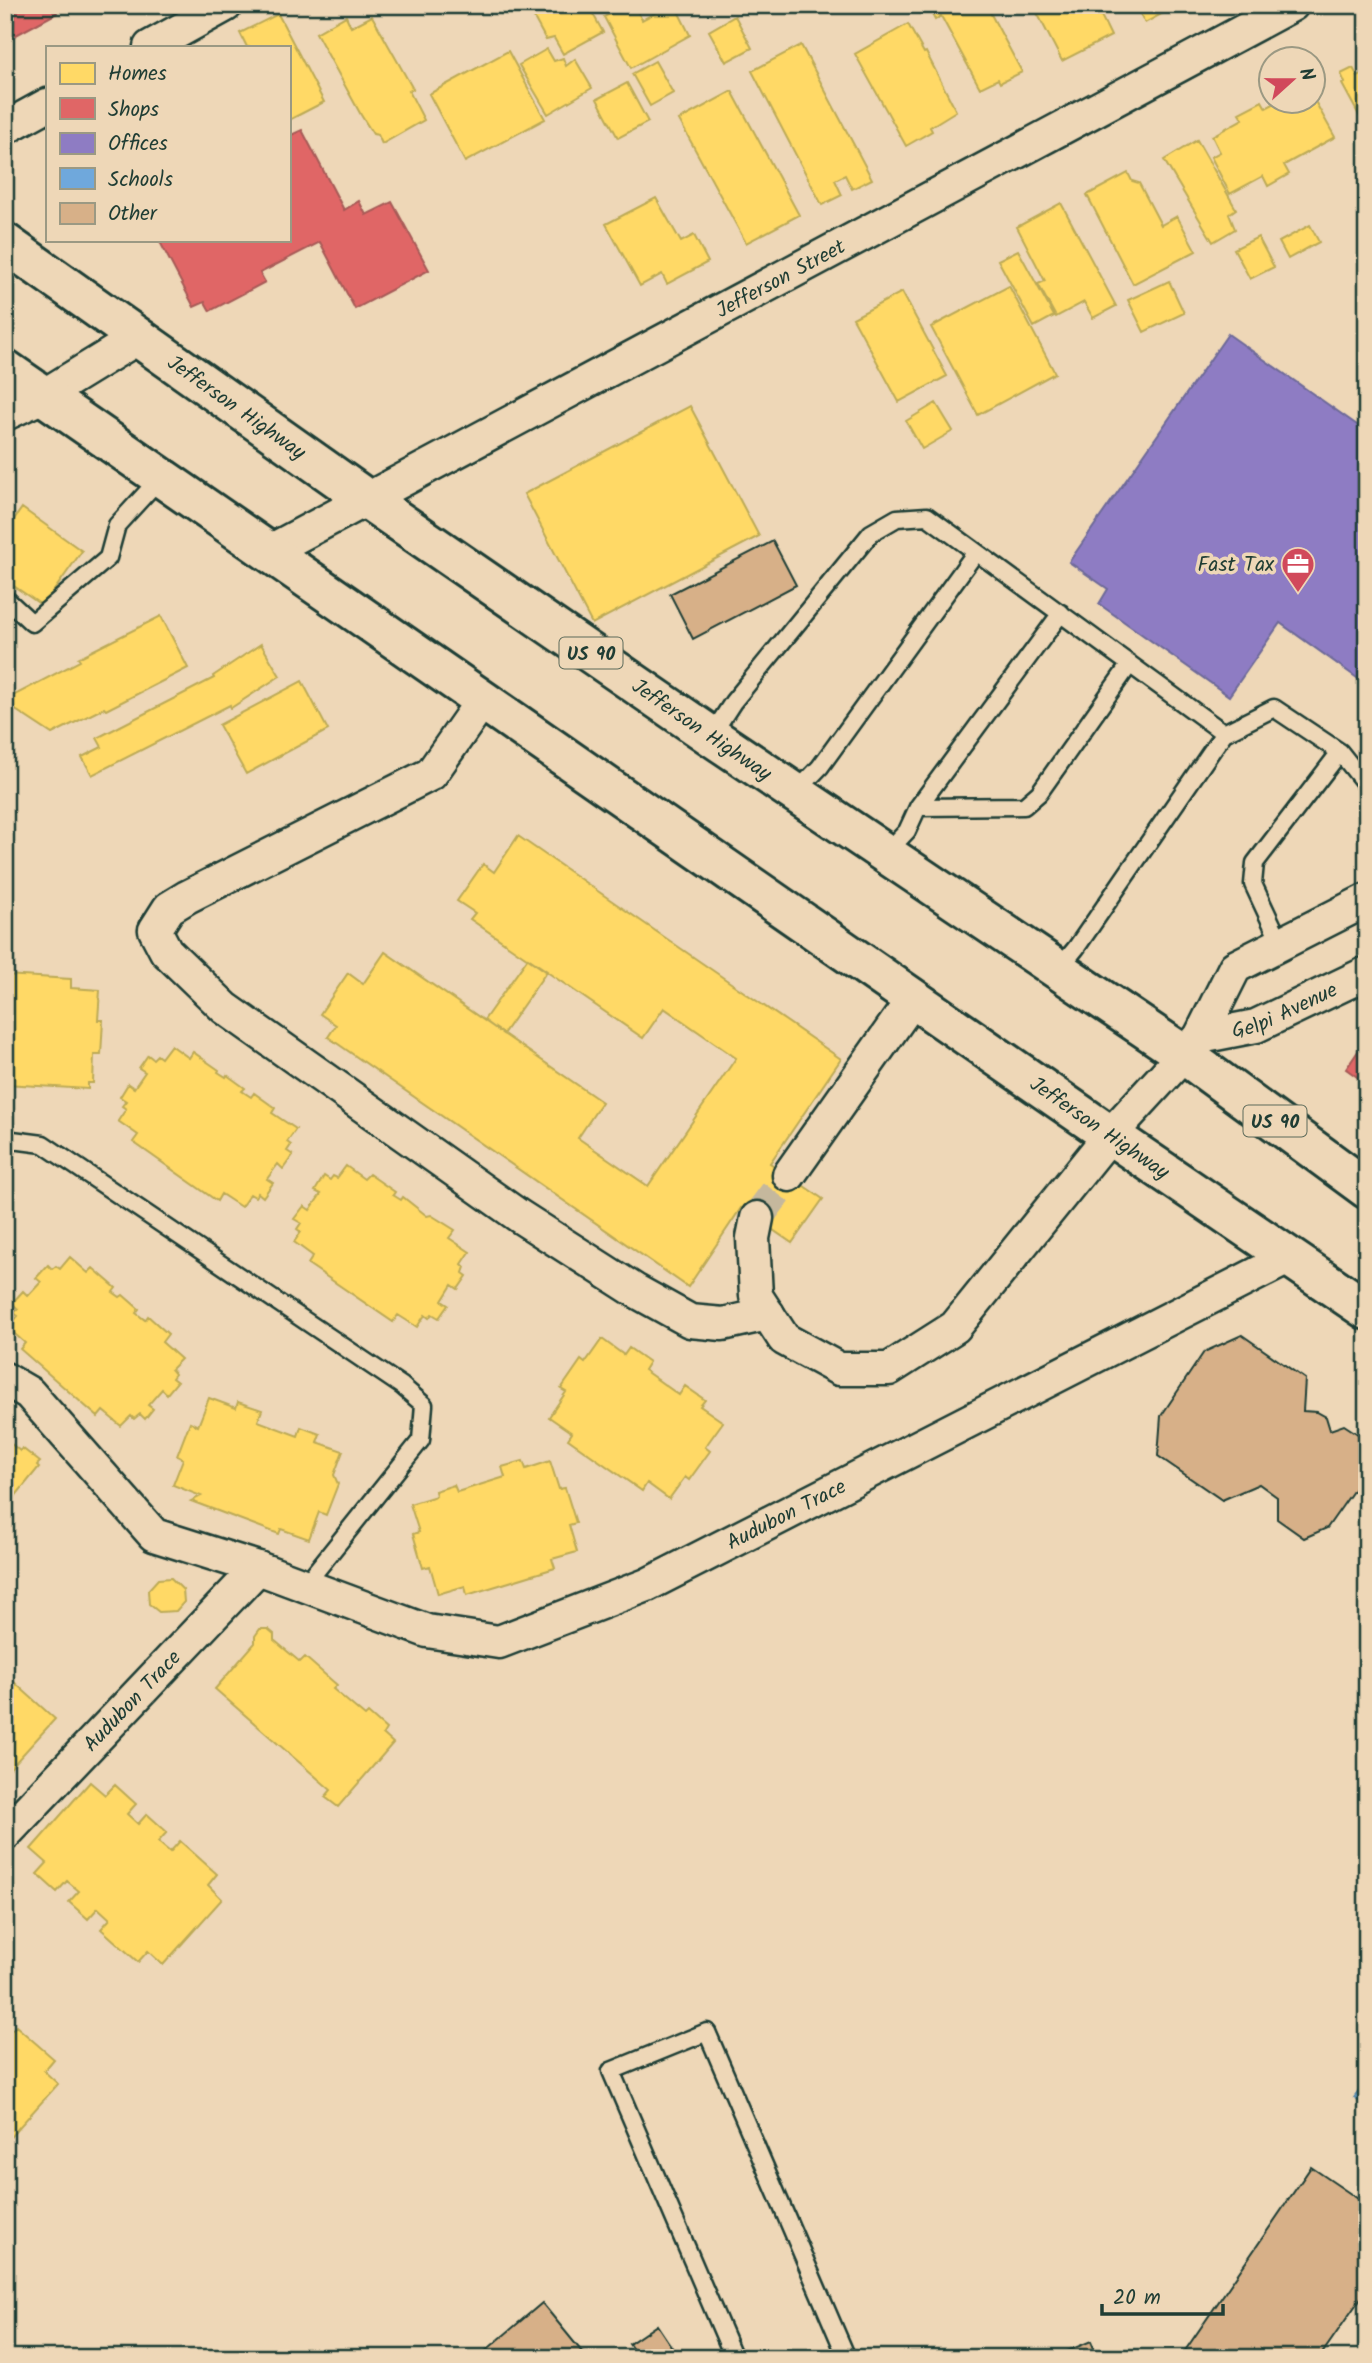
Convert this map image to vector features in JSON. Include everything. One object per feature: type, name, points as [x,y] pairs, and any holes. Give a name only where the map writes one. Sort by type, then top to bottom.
[{"type":"main road","name":"Jefferson Highway","points":[[5,243],[368,500],[795,793],[1059,970],[1191,1045],[1367,1189]]},
{"type":"main road","name":"Jefferson Highway","points":[[5,369],[913,999],[1367,1310]]},
{"type":"street","points":[[152,46],[226,5]]},
{"type":"street","name":"Jefferson Street","points":[[268,552],[1292,5]]},
{"type":"street","points":[[5,128],[46,106]]},
{"type":"street","points":[[5,414],[43,396],[139,337]]},
{"type":"street","points":[[482,701],[431,774],[187,897],[169,908],[155,930],[166,951],[225,1007],[519,1216],[636,1291],[690,1321],[723,1324],[768,1314]]},
{"type":"street","name":"Gelpi Avenue","points":[[757,1218],[753,1238],[756,1296],[784,1339],[839,1369],[889,1369],[955,1328],[1110,1135],[1191,1045],[1235,967],[1367,900]]},
{"type":"street","name":"Gelpi Avenue","points":[[1191,1045],[1256,1026],[1367,973]]},
{"type":"street","points":[[789,1175],[913,999]]},
{"type":"street","name":"Audubon Trace","points":[[5,1379],[29,1393],[155,1535],[258,1569],[427,1631],[499,1642],[647,1585],[1290,1257]]},
{"type":"street","name":"Audubon Trace","points":[[5,1834],[258,1569]]},
{"type":"lane","points":[[5,598],[32,622],[108,558],[117,525],[161,477]]},
{"type":"lane","points":[[711,736],[733,702],[872,533],[897,518],[927,516],[1224,733]]},
{"type":"lane","points":[[795,793],[820,767],[976,552]]},
{"type":"lane","points":[[886,853],[907,831],[918,807],[1061,613]]},
{"type":"lane","points":[[918,807],[1024,806],[1039,793],[1130,664]]},
{"type":"lane","points":[[1059,970],[1224,733],[1274,708],[1340,752],[1367,786]]},
{"type":"lane","points":[[1281,944],[1253,884],[1255,863],[1340,752]]},
{"type":"lane","points":[[5,1139],[43,1144],[402,1386],[424,1405],[421,1440],[304,1586]]},
{"type":"lane","points":[[734,2358],[611,2071],[707,2032],[847,2358]]},
{"type":"building: Homes","points":[[527,5],[588,5],[603,32],[563,54],[554,38],[546,40]]},
{"type":"building: Homes","points":[[626,5],[634,5],[642,20],[675,5],[690,35],[631,68],[604,17]]},
{"type":"building: Homes","points":[[927,5],[986,5],[1022,72],[1000,83],[998,79],[980,88],[941,16],[935,20]]},
{"type":"building: Homes","points":[[1033,5],[1096,5],[1111,36],[1062,61]]},
{"type":"building: Homes","points":[[1135,5],[1178,5],[1145,23]]},
{"type":"building: Homes","points":[[278,14],[324,102],[290,119],[290,46],[246,46],[240,33]]},
{"type":"building: Homes","points":[[346,16],[351,27],[372,16],[413,89],[409,91],[424,120],[382,144],[361,115],[316,33]]},
{"type":"building: Homes","points":[[735,16],[752,48],[726,62],[709,31]]},
{"type":"building: Homes","points":[[908,24],[924,53],[926,52],[956,111],[930,127],[932,131],[906,146],[855,54]]},
{"type":"building: Homes","points":[[801,45],[872,179],[852,189],[845,175],[835,180],[842,195],[822,205],[752,71]]},
{"type":"building: Homes","points":[[547,49],[554,61],[563,58],[566,66],[575,59],[592,88],[548,114],[519,65]]},
{"type":"building: Homes","points":[[508,51],[545,119],[465,162],[429,94]]},
{"type":"building: Homes","points":[[655,61],[673,93],[650,106],[632,74]]},
{"type":"building: Homes","points":[[1353,68],[1358,77],[1367,72],[1367,130],[1342,84],[1345,83],[1341,74]]},
{"type":"building: Homes","points":[[627,83],[648,122],[618,138],[597,99]]},
{"type":"building: Homes","points":[[732,91],[799,215],[746,243],[679,120]]},
{"type":"building: Homes","points":[[1256,104],[1256,116],[1323,116],[1335,137],[1284,165],[1289,174],[1268,186],[1263,176],[1230,194],[1211,157],[1220,152],[1212,136],[1243,119],[1239,113]]},
{"type":"building: Homes","points":[[1197,140],[1236,209],[1229,214],[1235,229],[1213,242],[1164,160]]},
{"type":"building: Homes","points":[[1128,173],[1132,181],[1139,183],[1161,225],[1177,216],[1196,251],[1133,284],[1087,195]]},
{"type":"building: Homes","points":[[656,198],[681,242],[694,235],[708,262],[667,284],[662,274],[640,286],[606,224]]},
{"type":"building: Homes","points":[[1061,203],[1116,306],[1093,318],[1084,302],[1056,317],[1038,284],[1045,281],[1017,227]]},
{"type":"building: Homes","points":[[1310,225],[1319,242],[1288,259],[1279,242]]},
{"type":"building: Homes","points":[[1258,237],[1274,267],[1250,279],[1234,249]]},
{"type":"building: Homes","points":[[1018,250],[1054,316],[1034,327],[998,260]]},
{"type":"building: Homes","points":[[1169,281],[1184,313],[1144,332],[1128,300]]},
{"type":"building: Homes","points":[[1009,286],[1055,373],[978,415],[931,327]]},
{"type":"building: Homes","points":[[902,292],[947,376],[899,402],[853,318]]},
{"type":"building: Homes","points":[[936,403],[953,431],[922,449],[906,421]]},
{"type":"building: Homes","points":[[690,406],[759,536],[592,624],[524,494]]},
{"type":"building: Homes","points":[[22,508],[82,551],[43,606],[5,580],[5,532]]},
{"type":"building: Homes","points":[[161,616],[188,668],[52,734],[5,703],[5,700],[80,661],[78,658]]},
{"type":"building: Homes","points":[[261,644],[280,676],[231,708],[230,705],[92,775],[82,757],[102,747],[97,738],[214,678],[213,676]]},
{"type":"building: Homes","points":[[302,681],[328,730],[246,774],[219,725]]},
{"type":"building: Homes","points":[[518,836],[841,1059],[770,1163],[823,1199],[792,1243],[741,1208],[688,1287],[328,1037],[336,1025],[320,1014],[348,973],[363,984],[385,952],[602,1102],[578,1138],[648,1186],[736,1058],[664,1008],[643,1038],[470,919],[475,913],[457,901],[483,864],[494,872]]},
{"type":"building: Homes","points":[[528,958],[547,971],[503,1034],[484,1020]]},
{"type":"building: Homes","points":[[5,975],[71,979],[71,988],[100,990],[98,1020],[103,1020],[101,1055],[94,1055],[93,1083],[88,1083],[88,1089],[5,1084]]},
{"type":"building: Homes","points":[[171,1045],[189,1058],[193,1052],[219,1070],[218,1072],[245,1088],[242,1091],[251,1097],[254,1093],[275,1108],[272,1113],[296,1129],[287,1142],[291,1145],[287,1151],[293,1155],[283,1169],[278,1164],[267,1179],[273,1183],[263,1197],[258,1193],[255,1197],[250,1194],[241,1207],[221,1194],[217,1201],[133,1142],[138,1135],[118,1121],[126,1109],[122,1106],[126,1101],[120,1097],[128,1084],[134,1088],[145,1072],[139,1068],[148,1055],[153,1059],[157,1055],[161,1058]]},
{"type":"building: Homes","points":[[346,1166],[364,1179],[369,1174],[395,1192],[393,1195],[401,1200],[403,1197],[427,1216],[431,1215],[455,1230],[449,1238],[470,1252],[462,1264],[465,1267],[463,1273],[467,1276],[458,1289],[452,1285],[442,1301],[448,1305],[439,1318],[432,1314],[429,1318],[425,1315],[417,1327],[398,1315],[393,1322],[308,1264],[313,1256],[294,1242],[301,1232],[297,1229],[301,1223],[294,1219],[304,1206],[310,1210],[321,1194],[315,1191],[324,1176],[330,1180],[333,1176],[337,1178]]},
{"type":"building: Homes","points":[[70,1257],[88,1273],[93,1268],[116,1288],[113,1292],[120,1297],[123,1295],[139,1309],[136,1313],[145,1320],[148,1316],[168,1334],[162,1342],[181,1359],[171,1369],[175,1374],[172,1378],[177,1382],[167,1394],[162,1389],[148,1405],[153,1409],[145,1419],[140,1414],[134,1419],[131,1416],[121,1426],[103,1411],[98,1417],[20,1349],[25,1343],[8,1328],[18,1316],[14,1313],[18,1309],[12,1303],[23,1291],[28,1296],[41,1282],[36,1278],[48,1265],[52,1269],[56,1266],[60,1269]]},
{"type":"building: Homes","points":[[602,1339],[624,1355],[629,1348],[649,1362],[644,1370],[679,1395],[685,1386],[705,1400],[700,1406],[723,1422],[705,1447],[710,1451],[689,1480],[685,1477],[669,1499],[647,1483],[642,1491],[568,1439],[572,1433],[549,1417],[566,1392],[561,1389],[581,1360],[585,1363]]},
{"type":"building: Homes","points":[[209,1398],[236,1408],[238,1402],[262,1410],[258,1421],[298,1436],[301,1427],[320,1434],[317,1442],[343,1451],[334,1475],[338,1484],[326,1515],[319,1512],[309,1539],[281,1529],[279,1534],[191,1501],[201,1496],[173,1485],[183,1459],[177,1456],[190,1422],[198,1426]]},
{"type":"building: Homes","points":[[5,1439],[40,1462],[37,1465],[39,1467],[5,1509]]},
{"type":"building: Homes","points":[[523,1461],[526,1469],[550,1461],[559,1489],[565,1488],[576,1523],[569,1525],[577,1552],[552,1559],[555,1568],[467,1595],[465,1586],[438,1594],[430,1566],[423,1568],[413,1534],[419,1532],[410,1504],[436,1496],[435,1491],[454,1485],[457,1492],[505,1477],[502,1467]]},
{"type":"building: Homes","points":[[171,1578],[183,1590],[184,1602],[176,1611],[159,1612],[149,1604],[148,1590],[158,1579]]},
{"type":"building: Homes","points":[[260,1629],[268,1629],[274,1634],[274,1640],[300,1662],[305,1657],[337,1685],[333,1689],[365,1716],[368,1713],[386,1729],[383,1734],[393,1743],[338,1807],[325,1797],[331,1790],[215,1689],[255,1643],[255,1636]]},
{"type":"building: Homes","points":[[5,1674],[55,1719],[5,1774]]},
{"type":"building: Homes","points":[[90,1782],[105,1795],[115,1785],[136,1804],[127,1814],[138,1824],[147,1814],[167,1832],[158,1842],[170,1852],[180,1841],[217,1874],[208,1885],[222,1899],[163,1965],[148,1951],[138,1962],[101,1929],[110,1919],[98,1908],[88,1919],[69,1902],[79,1891],[67,1881],[57,1892],[37,1874],[47,1863],[31,1849]]},
{"type":"building: Homes","points":[[16,2026],[54,2059],[44,2071],[58,2084],[5,2143],[5,2036]]},
{"type":"building: Shops","points":[[5,5],[53,5],[57,13],[5,41]]},
{"type":"building: Shops","points":[[302,130],[344,210],[359,201],[366,215],[392,202],[429,270],[355,309],[320,242],[260,273],[265,282],[210,311],[205,302],[194,307],[160,242],[290,242],[290,136]]},
{"type":"building: Shops","points":[[1367,1038],[1367,1084],[1346,1069]]},
{"type":"building: Offices","points":[[1228,334],[1367,432],[1367,685],[1280,623],[1229,696],[1099,604],[1108,589],[1069,562]]},
{"type":"building: Schools","points":[[1367,2080],[1367,2106],[1354,2098]]},
{"type":"building: Other","points":[[773,541],[796,585],[693,639],[670,594]]},
{"type":"building: Other","points":[[1242,1335],[1305,1379],[1303,1411],[1317,1412],[1326,1417],[1330,1430],[1344,1425],[1367,1440],[1367,1471],[1327,1528],[1304,1538],[1277,1519],[1277,1497],[1259,1484],[1222,1500],[1158,1456],[1161,1416],[1204,1352]]},
{"type":"building: Other","points":[[1311,2167],[1367,2205],[1367,2289],[1319,2358],[1180,2358]]},
{"type":"building: Other","points":[[542,2303],[587,2358],[477,2358]]},
{"type":"building: Other","points":[[657,2325],[679,2358],[639,2358],[629,2344]]},
{"type":"building: Other","points":[[1091,2341],[1098,2358],[1051,2358]]},
{"type":"tunnel","points":[[757,1218],[789,1175]]},
{"type":"place","name":"Fast Tax","points":[[1298,594]]}]
